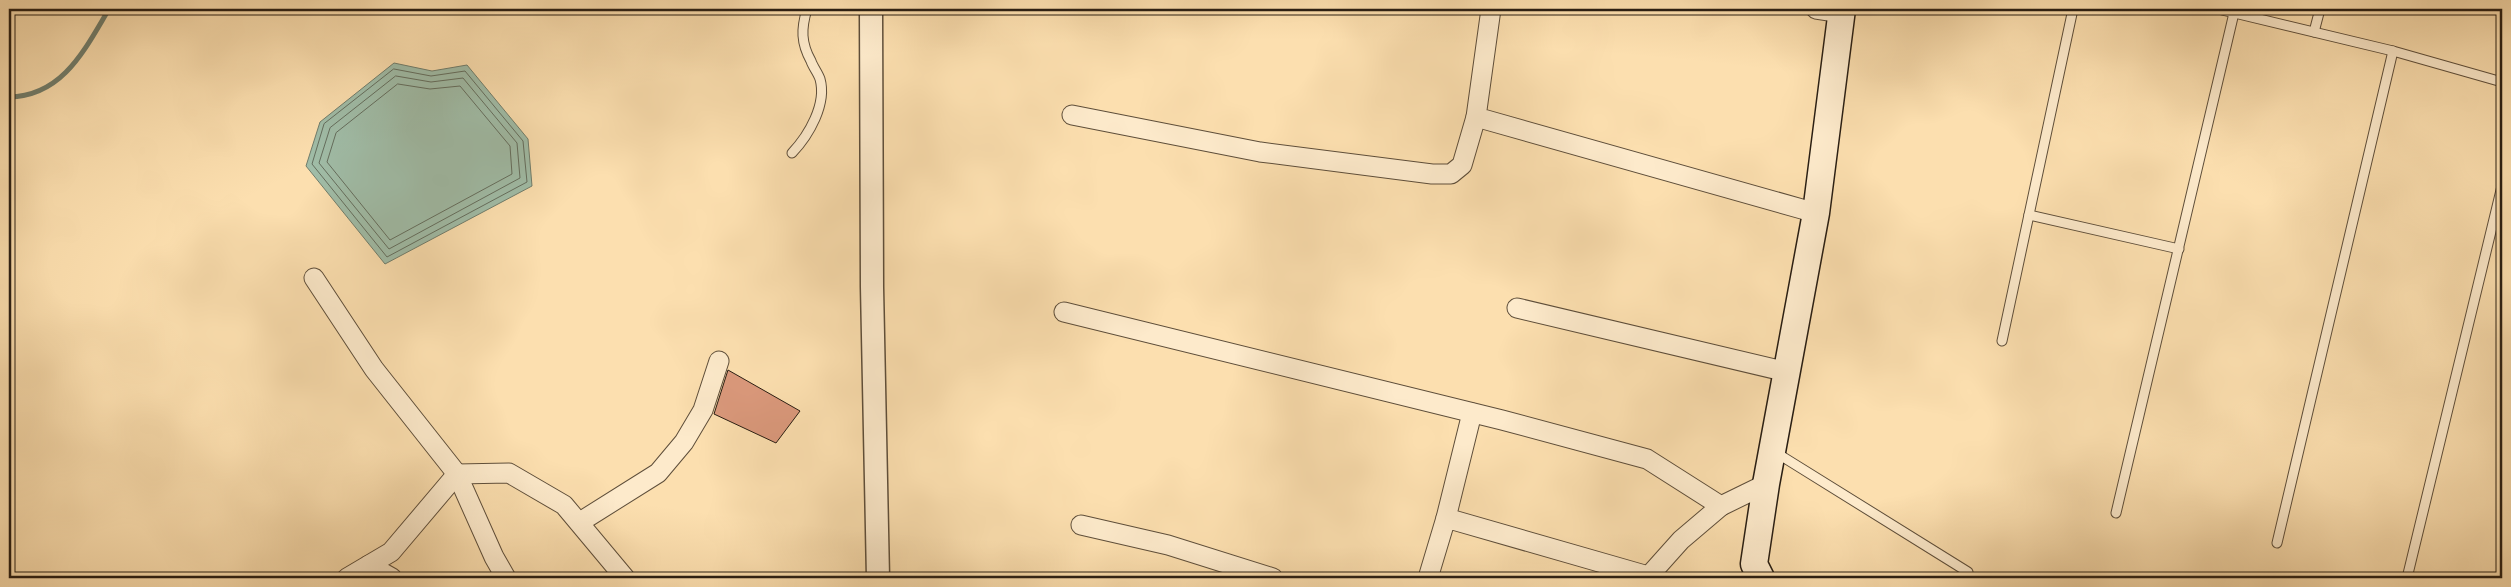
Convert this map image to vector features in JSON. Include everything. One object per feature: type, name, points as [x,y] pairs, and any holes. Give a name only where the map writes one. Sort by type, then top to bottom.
[{"type":"main road","points":[[1761,578],[1754,564],[1766,484],[1816,213],[1842,11]]},
{"type":"street","points":[[872,9],[872,287],[878,578]]},
{"type":"street","points":[[1072,115],[1260,152],[1432,174],[1451,174],[1462,165],[1476,117],[1490,9]]},
{"type":"street","points":[[1816,9],[1842,11]]},
{"type":"street","points":[[1476,117],[1816,213]]},
{"type":"street","points":[[314,278],[374,369],[457,474],[494,557],[506,578]]},
{"type":"street","points":[[1517,308],[1787,372]]},
{"type":"street","points":[[1064,312],[1472,413],[1647,459],[1720,506]]},
{"type":"street","points":[[580,522],[658,473],[684,442],[703,410],[719,361]]},
{"type":"street","points":[[1428,578],[1446,518],[1472,413]]},
{"type":"street","points":[[347,578],[391,552],[457,474],[509,473],[564,505],[626,578]]},
{"type":"street","points":[[1446,518],[1647,577],[1681,540],[1720,506],[1766,484]]},
{"type":"street","points":[[1082,525],[1168,546],[1273,578]]},
{"type":"street","points":[[369,565],[392,578]]},
{"type":"lane","points":[[792,153],[804,140],[822,98],[820,78],[803,45],[802,35],[807,9]]},
{"type":"lane","points":[[2002,341],[2073,9]]},
{"type":"lane","points":[[2218,9],[2393,51],[2502,82]]},
{"type":"lane","points":[[2314,32],[2320,9]]},
{"type":"lane","points":[[2116,513],[2234,13]]},
{"type":"lane","points":[[2277,543],[2393,51]]},
{"type":"lane","points":[[2407,578],[2502,186]]},
{"type":"lane","points":[[2029,215],[2178,250]]},
{"type":"lane","points":[[1772,451],[1968,572]]},
{"type":"water","points":[[394,63],[432,71],[467,65],[528,139],[532,186],[385,264],[306,166],[320,122]]},
{"type":"building","points":[[728,370],[800,411],[776,443],[714,414]]},
{"type":"waterway","points":[[9,97],[28,95],[58,79],[81,54],[109,9]]}]
